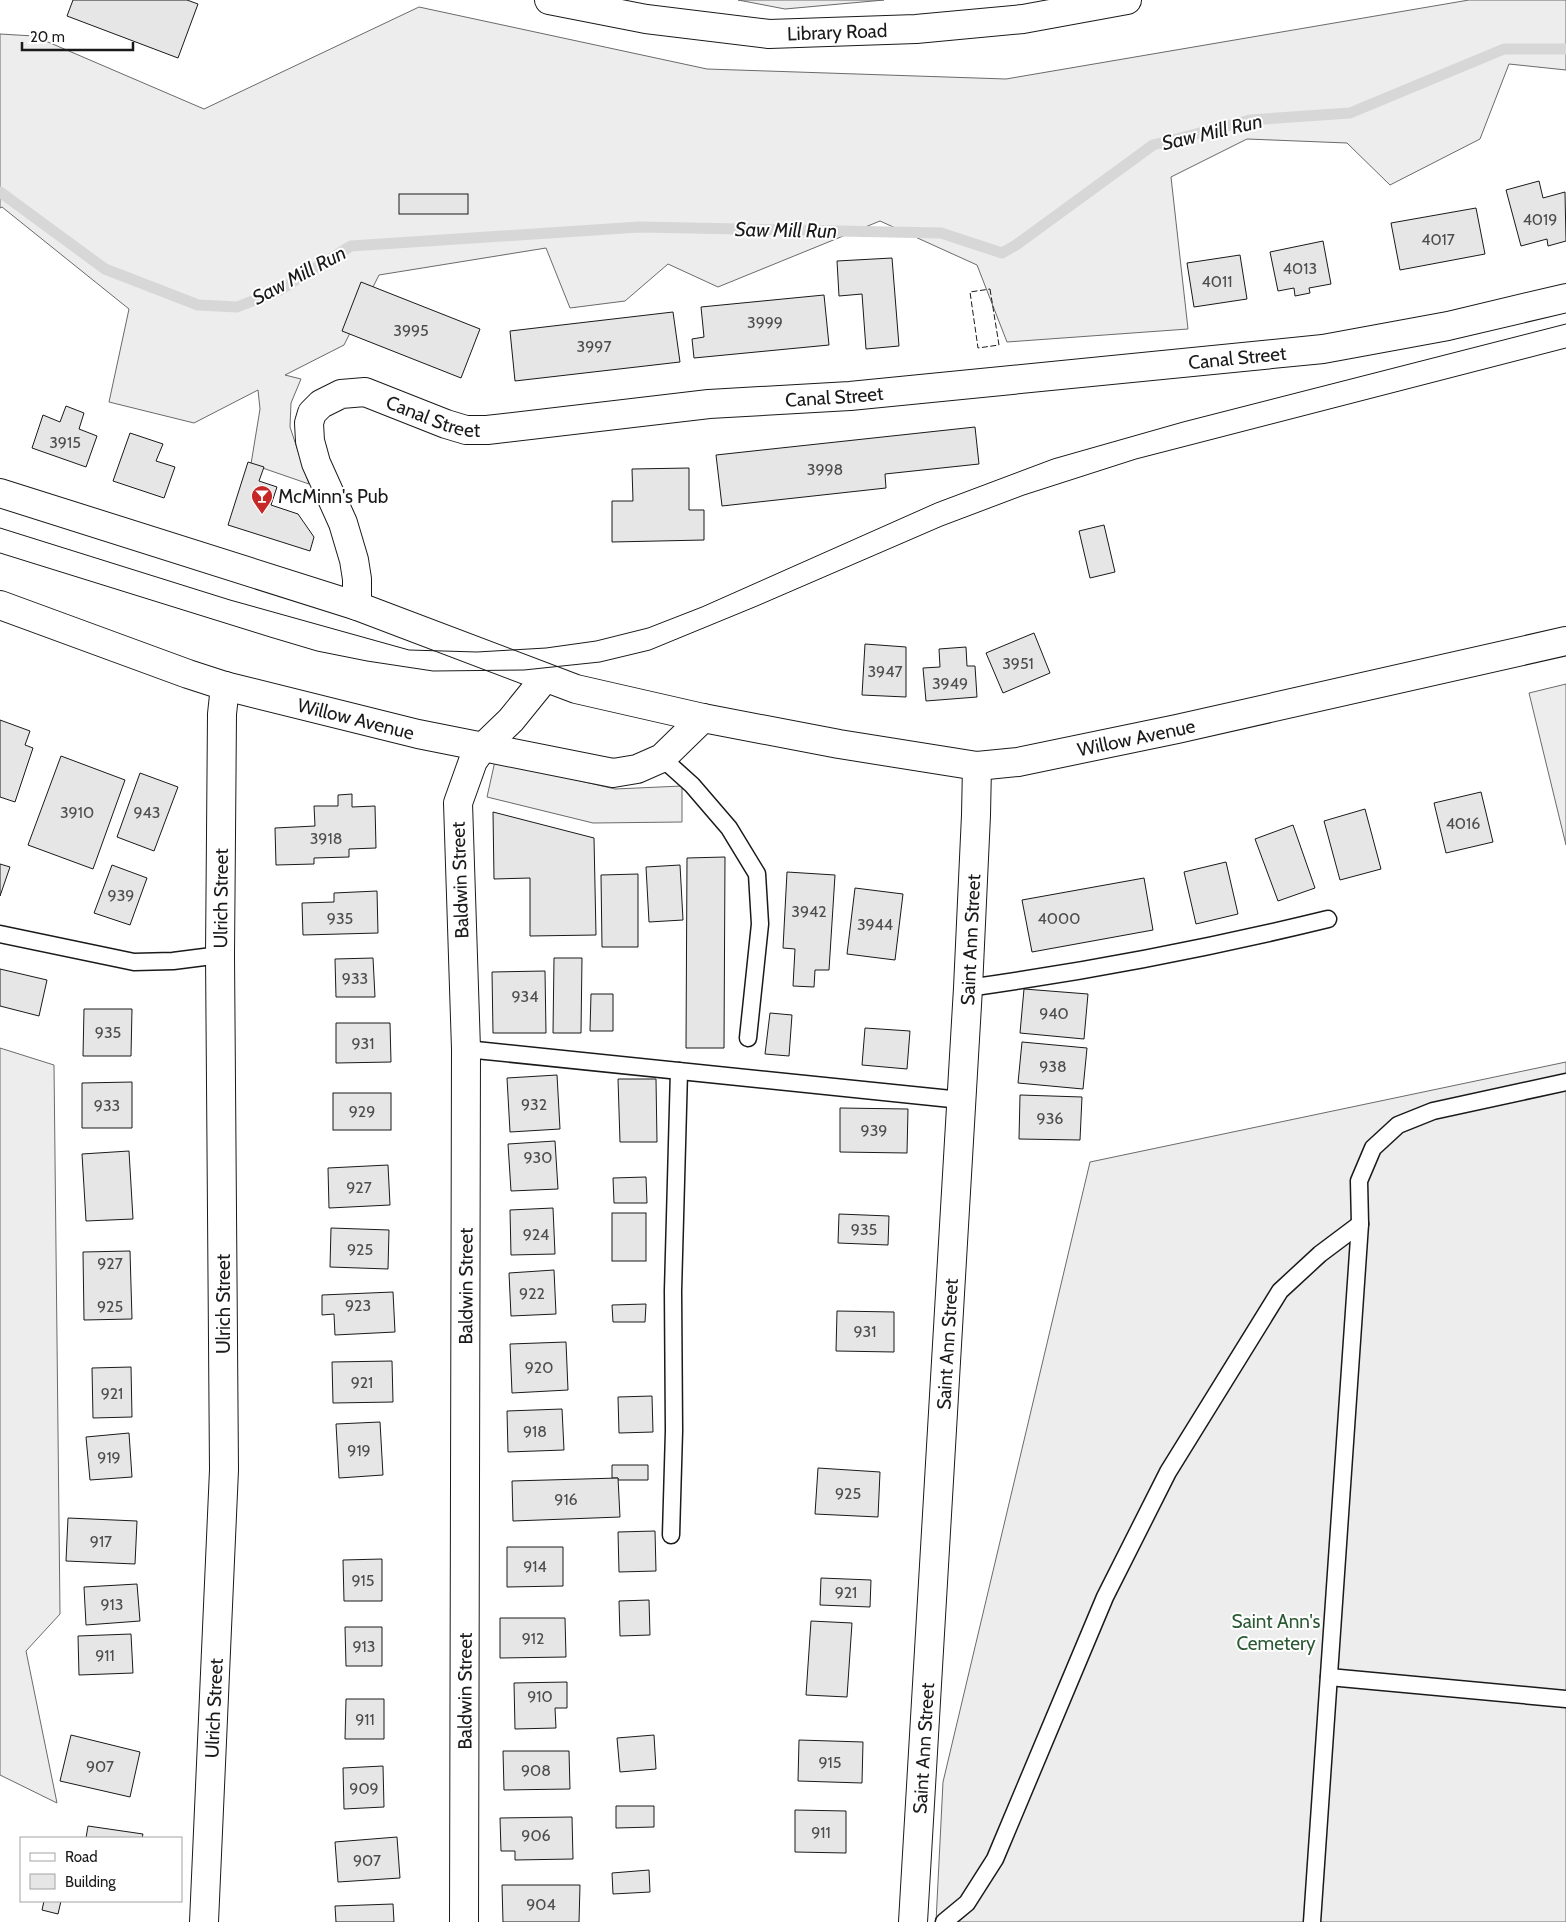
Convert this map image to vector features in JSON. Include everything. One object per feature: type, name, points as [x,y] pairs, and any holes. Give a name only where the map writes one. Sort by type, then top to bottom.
[{"type":"street","name":"Library Road","points":[[549,0],[646,19],[769,34],[916,29],[1003,21],[1127,0]]},
{"type":"street","name":"Canal Street","points":[[357,606],[357,579],[354,560],[343,523],[316,463],[310,441],[309,423],[312,413],[321,404],[341,394],[364,392],[446,424],[466,430],[486,430],[710,404],[850,396],[1323,349],[1448,326],[1566,298]]},
{"type":"street","name":"Willow Avenue","points":[[0,493],[357,606],[576,689],[703,718],[840,744],[977,766],[1018,762],[1566,641]]},
{"type":"street","name":"Willow Avenue","points":[[0,605],[225,686],[418,734],[613,773],[637,769],[662,758],[703,718]]},
{"type":"street","name":"Baldwin Street","points":[[464,1922],[466,1049],[458,803],[473,761],[483,747],[511,720],[545,678]]},
{"type":"street","name":"Ulrich Street","points":[[204,1922],[224,1470],[220,955],[222,714],[225,686]]},
{"type":"street","name":"Saint Ann Street","points":[[913,1922],[968,988],[977,766]]},
{"type":"lane","points":[[662,758],[692,785],[729,828],[757,874],[760,924],[748,1038]]},
{"type":"lane","points":[[968,988],[1146,959],[1232,942],[1328,919]]},
{"type":"lane","points":[[0,934],[134,962],[174,961],[220,955]]},
{"type":"lane","points":[[466,1049],[961,1100]]},
{"type":"lane","points":[[671,1535],[674,1431],[673,1292],[679,1071]]},
{"type":"lane","points":[[1312,1922],[1360,1224],[1360,1181],[1373,1148],[1398,1125],[1433,1111],[1566,1082]]},
{"type":"lane","points":[[944,1922],[967,1904],[995,1859],[1105,1596],[1168,1472],[1280,1291],[1320,1254],[1360,1224]]},
{"type":"lane","points":[[1329,1677],[1566,1699]]},
{"type":"shaded area","points":[[738,0],[884,0],[785,9]]},
{"type":"shaded area","points":[[1469,0],[1566,0],[1566,70],[1509,64],[1480,139],[1390,185],[1347,143],[1247,139],[1171,177],[1188,329],[1007,342],[977,265],[880,221],[718,287],[668,264],[625,301],[570,308],[546,248],[379,275],[344,345],[285,375],[301,379],[291,403],[290,427],[309,484],[251,464],[260,409],[258,390],[194,423],[109,402],[129,309],[2,207],[0,208],[0,34],[34,36],[204,109],[419,7],[707,69],[1006,79]]},
{"type":"shaded area","points":[[1566,684],[1566,845],[1529,693]]},
{"type":"shaded area","points":[[495,761],[615,789],[682,786],[682,822],[593,823],[487,797]]},
{"type":"shaded area","points":[[0,1048],[54,1065],[60,1614],[26,1651],[57,1803],[0,1775]]},
{"type":"shaded area","name":"Saint Ann's Cemetery","points":[[1566,1062],[1566,1922],[936,1922],[943,1782],[1090,1162]]},
{"type":"building","points":[[73,0],[187,0],[198,4],[178,58],[67,16]]},
{"type":"building","points":[[1539,181],[1543,198],[1565,192],[1566,241],[1548,246],[1547,239],[1521,246],[1506,190]]},
{"type":"building","points":[[399,194],[468,194],[468,214],[399,214]]},
{"type":"building","points":[[1476,208],[1485,254],[1400,270],[1391,223]]},
{"type":"building","points":[[1323,241],[1331,284],[1309,288],[1310,293],[1295,296],[1294,288],[1278,291],[1270,252]]},
{"type":"building","points":[[1240,255],[1247,299],[1194,307],[1187,263]]},
{"type":"building","points":[[892,258],[899,346],[866,349],[862,294],[839,296],[837,261]]},
{"type":"building","points":[[361,282],[480,329],[461,378],[342,331]]},
{"type":"building","points":[[824,295],[829,345],[694,358],[692,339],[704,337],[701,307]]},
{"type":"building","points":[[673,312],[680,362],[515,381],[510,331]]},
{"type":"building","points":[[66,406],[84,413],[79,429],[97,436],[86,467],[32,448],[43,415],[60,422]]},
{"type":"building","points":[[975,427],[979,464],[885,474],[886,488],[722,506],[716,455]]},
{"type":"building","points":[[130,433],[163,444],[156,461],[175,467],[164,498],[113,481]]},
{"type":"building","points":[[248,462],[264,467],[259,481],[277,487],[271,505],[298,514],[314,537],[310,551],[228,525]]},
{"type":"building","points":[[689,468],[689,510],[704,510],[704,540],[612,542],[612,501],[633,501],[632,469]]},
{"type":"building","points":[[1104,525],[1115,572],[1090,578],[1079,531]]},
{"type":"building","points":[[1034,633],[1050,673],[1003,693],[986,653]]},
{"type":"building","points":[[865,644],[906,647],[906,697],[862,695]]},
{"type":"building","points":[[966,647],[967,666],[975,666],[977,697],[926,701],[923,668],[940,667],[939,649]]},
{"type":"building","points":[[0,720],[30,731],[25,745],[33,748],[15,802],[0,797]]},
{"type":"building","points":[[61,756],[125,780],[93,869],[28,845]]},
{"type":"building","points":[[140,773],[178,787],[154,851],[117,837]]},
{"type":"building","points":[[1481,792],[1493,842],[1446,853],[1434,803]]},
{"type":"building","points":[[352,794],[352,807],[375,806],[376,848],[349,849],[349,857],[314,858],[314,864],[276,865],[275,828],[315,826],[314,806],[338,806],[338,795]]},
{"type":"building","points":[[1365,809],[1381,869],[1340,880],[1324,821]]},
{"type":"building","points":[[493,812],[594,838],[596,935],[530,936],[530,878],[494,879]]},
{"type":"building","points":[[1293,825],[1315,888],[1278,901],[1255,839]]},
{"type":"building","points":[[725,857],[724,1048],[686,1048],[687,858]]},
{"type":"building","points":[[1226,862],[1238,914],[1196,924],[1184,872]]},
{"type":"building","points":[[0,864],[10,867],[0,896]]},
{"type":"building","points":[[112,865],[147,878],[130,925],[94,913]]},
{"type":"building","points":[[680,865],[683,920],[649,922],[646,867]]},
{"type":"building","points":[[787,872],[835,875],[829,970],[815,970],[814,987],[793,986],[795,949],[783,948]]},
{"type":"building","points":[[638,874],[638,947],[602,947],[601,875]]},
{"type":"building","points":[[1144,878],[1153,930],[1032,952],[1022,900]]},
{"type":"building","points":[[855,888],[903,894],[895,960],[847,954]]},
{"type":"building","points":[[377,891],[378,933],[303,935],[302,903],[334,902],[334,893]]},
{"type":"building","points":[[373,958],[375,997],[336,997],[335,959]]},
{"type":"building","points":[[554,958],[582,958],[581,1033],[553,1033]]},
{"type":"building","points":[[0,969],[47,980],[39,1016],[0,1006]]},
{"type":"building","points":[[545,971],[546,1033],[493,1033],[492,972]]},
{"type":"building","points":[[1024,989],[1088,994],[1084,1039],[1020,1033]]},
{"type":"building","points":[[591,994],[613,994],[613,1031],[590,1031]]},
{"type":"building","points":[[84,1009],[132,1009],[131,1056],[83,1056]]},
{"type":"building","points":[[770,1013],[792,1015],[789,1056],[765,1054]]},
{"type":"building","points":[[336,1023],[390,1023],[391,1062],[336,1063]]},
{"type":"building","points":[[865,1028],[910,1031],[907,1069],[862,1065]]},
{"type":"building","points":[[1022,1042],[1087,1048],[1083,1089],[1018,1083]]},
{"type":"building","points":[[557,1075],[560,1129],[510,1132],[507,1078]]},
{"type":"building","points":[[618,1079],[656,1079],[657,1142],[620,1142]]},
{"type":"building","points":[[132,1082],[132,1128],[82,1128],[82,1083]]},
{"type":"building","points":[[333,1093],[391,1093],[391,1130],[333,1130]]},
{"type":"building","points":[[1020,1095],[1082,1097],[1080,1140],[1019,1139]]},
{"type":"building","points":[[840,1108],[908,1109],[907,1153],[840,1152]]},
{"type":"building","points":[[555,1141],[558,1189],[511,1191],[508,1144]]},
{"type":"building","points":[[129,1151],[133,1219],[86,1221],[82,1154]]},
{"type":"building","points":[[388,1165],[390,1205],[329,1208],[328,1168]]},
{"type":"building","points":[[646,1177],[647,1203],[614,1203],[613,1178]]},
{"type":"building","points":[[553,1208],[555,1254],[511,1255],[510,1210]]},
{"type":"building","points":[[612,1213],[646,1213],[646,1261],[612,1261]]},
{"type":"building","points":[[839,1214],[889,1216],[888,1245],[838,1243]]},
{"type":"building","points":[[331,1228],[389,1230],[388,1269],[330,1267]]},
{"type":"building","points":[[130,1251],[132,1319],[84,1320],[83,1252]]},
{"type":"building","points":[[554,1270],[556,1314],[511,1316],[509,1273]]},
{"type":"building","points":[[393,1292],[395,1332],[335,1335],[334,1314],[322,1315],[322,1295]]},
{"type":"building","points":[[646,1304],[645,1322],[613,1322],[612,1305]]},
{"type":"building","points":[[837,1311],[894,1312],[894,1352],[836,1351]]},
{"type":"building","points":[[566,1342],[568,1390],[512,1393],[510,1344]]},
{"type":"building","points":[[392,1361],[393,1402],[333,1403],[332,1362]]},
{"type":"building","points":[[131,1367],[132,1417],[93,1418],[92,1368]]},
{"type":"building","points":[[652,1396],[653,1432],[619,1433],[618,1397]]},
{"type":"building","points":[[562,1409],[564,1450],[508,1452],[507,1411]]},
{"type":"building","points":[[380,1422],[383,1475],[339,1478],[336,1424]]},
{"type":"building","points":[[129,1433],[132,1477],[90,1480],[86,1437]]},
{"type":"building","points":[[612,1465],[648,1465],[648,1480],[618,1480],[618,1478],[612,1478]]},
{"type":"building","points":[[818,1468],[880,1472],[878,1517],[815,1514]]},
{"type":"building","points":[[618,1478],[620,1517],[513,1521],[512,1481]]},
{"type":"building","points":[[68,1518],[137,1521],[135,1564],[66,1561]]},
{"type":"building","points":[[655,1531],[656,1571],[619,1572],[618,1532]]},
{"type":"building","points":[[507,1547],[563,1547],[563,1586],[507,1587]]},
{"type":"building","points":[[382,1559],[382,1601],[344,1601],[343,1560]]},
{"type":"building","points":[[821,1578],[871,1580],[870,1607],[820,1605]]},
{"type":"building","points":[[137,1584],[140,1621],[86,1625],[84,1587]]},
{"type":"building","points":[[649,1600],[650,1635],[620,1636],[619,1601]]},
{"type":"building","points":[[500,1618],[565,1618],[566,1657],[500,1658]]},
{"type":"building","points":[[811,1621],[852,1623],[847,1697],[806,1695]]},
{"type":"building","points":[[345,1627],[382,1627],[382,1666],[346,1666]]},
{"type":"building","points":[[131,1634],[133,1673],[79,1675],[78,1636]]},
{"type":"building","points":[[567,1682],[567,1708],[555,1708],[556,1728],[515,1729],[514,1683]]},
{"type":"building","points":[[346,1699],[384,1699],[384,1739],[345,1739]]},
{"type":"building","points":[[71,1735],[140,1752],[130,1797],[60,1781]]},
{"type":"building","points":[[654,1735],[656,1769],[620,1772],[617,1738]]},
{"type":"building","points":[[799,1740],[863,1742],[862,1783],[798,1781]]},
{"type":"building","points":[[503,1751],[569,1751],[570,1789],[504,1790]]},
{"type":"building","points":[[383,1766],[384,1807],[344,1809],[343,1768]]},
{"type":"building","points":[[616,1806],[654,1806],[654,1827],[616,1828]]},
{"type":"building","points":[[795,1810],[846,1811],[846,1853],[795,1852]]},
{"type":"building","points":[[572,1817],[573,1859],[515,1860],[515,1851],[501,1851],[500,1818]]},
{"type":"building","points":[[88,1826],[143,1834],[142,1837],[86,1837]]},
{"type":"building","points":[[397,1837],[400,1878],[338,1882],[335,1842]]},
{"type":"building","points":[[649,1870],[650,1892],[613,1894],[612,1873]]},
{"type":"building","points":[[502,1885],[580,1885],[579,1922],[503,1922]]},
{"type":"building","points":[[44,1902],[61,1902],[58,1914],[42,1910]]},
{"type":"building","points":[[393,1904],[394,1922],[336,1922],[335,1906]]},
{"type":"waterway","name":"Saw Mill Run","points":[[0,192],[105,269],[198,305],[237,307],[278,291],[351,246],[639,227],[941,233],[1002,253],[1016,245],[1153,145],[1250,120],[1350,113],[1504,49],[1566,49]]},
{"type":"tram line","points":[[0,528],[230,600],[409,650],[477,652],[546,648],[596,641],[648,628],[702,607],[936,503],[1053,459],[1183,422],[1566,324]]},
{"type":"tram line","points":[[0,553],[317,651],[367,661],[433,671],[524,670],[600,662],[650,650],[942,526],[1024,495],[1136,459],[1566,348]]},
{"type":"fence","points":[[990,289],[999,345],[978,348],[970,292],[990,289]]},
{"type":"place","name":"McMinn's Pub","points":[[262,515]]}]
